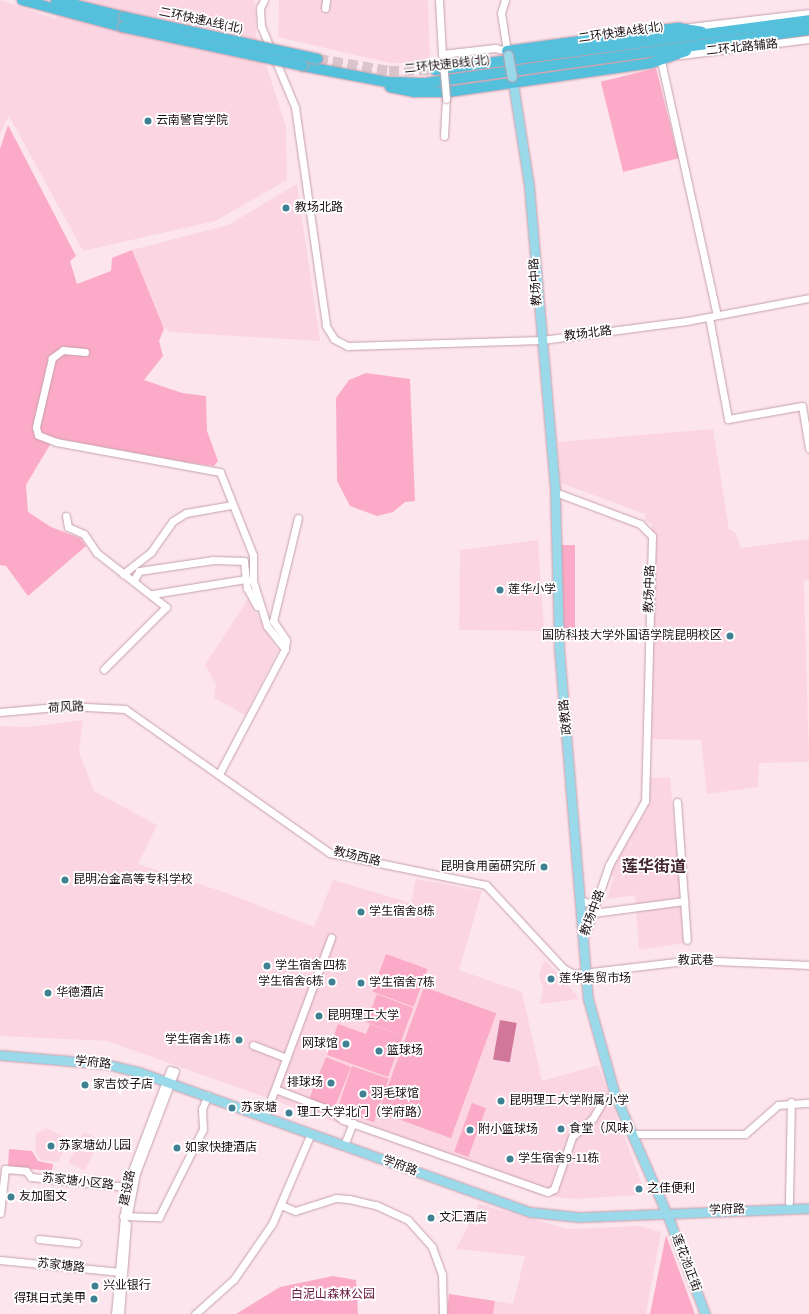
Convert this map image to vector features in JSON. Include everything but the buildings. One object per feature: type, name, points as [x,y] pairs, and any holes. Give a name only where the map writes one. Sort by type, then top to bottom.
[{"type":"highway","name":"二环快速B线(北)","points":[[22,0],[123,22],[303,66],[349,76],[388,82],[426,83],[809,30]]},
{"type":"highway","name":"二环快速A线(北)","points":[[56,0],[123,22],[318,60]]},
{"type":"highway","name":"二环快速A线(北)","points":[[435,70],[714,34],[809,20]]},
{"type":"highway","points":[[507,53],[678,28],[714,34]]},
{"type":"highway","points":[[349,76],[428,93],[513,80],[661,61],[696,46]]},
{"type":"main road","name":"教场中路","points":[[507,53],[513,80],[529,186],[555,492]]},
{"type":"main road","name":"政教路","points":[[555,492],[556,609],[582,942]]},
{"type":"main road","name":"教场中路","points":[[582,942],[585,975],[604,1064],[666,1213]]},
{"type":"main road","name":"学府路","points":[[0,1055],[106,1064],[169,1081],[530,1212],[579,1217],[809,1208]]},
{"type":"main road","name":"莲花池正街","points":[[666,1213],[705,1314]]},
{"type":"street","name":"教场北路","points":[[264,0],[260,8],[261,26],[296,114],[326,326],[334,339],[348,346],[542,340],[709,317],[809,298]]},
{"type":"street","points":[[325,8],[326,0]]},
{"type":"street","points":[[439,0],[446,99],[444,136]]},
{"type":"street","points":[[442,54],[494,48],[507,53],[501,13],[505,0]]},
{"type":"street","points":[[678,28],[809,13]]},
{"type":"street","name":"二环北路辅路","points":[[675,56],[809,39]]},
{"type":"street","points":[[661,61],[717,315]]},
{"type":"street","points":[[709,317],[728,419],[802,406],[809,448]]},
{"type":"street","points":[[86,352],[63,350],[52,358],[36,427],[38,435],[56,442],[216,469],[226,479],[232,505],[253,555],[253,581],[267,626],[285,649]]},
{"type":"street","name":"教场中路","points":[[555,492],[640,524],[652,536],[645,801],[618,847],[582,942]]},
{"type":"street","points":[[123,574],[151,552],[173,521],[186,513],[232,505]]},
{"type":"street","points":[[66,516],[68,527],[84,534],[97,553],[123,574],[153,594],[166,607],[104,669]]},
{"type":"street","points":[[219,774],[285,649],[286,640],[273,621],[298,518]]},
{"type":"street","points":[[134,580],[139,571],[214,560],[244,561],[250,596],[261,609]]},
{"type":"street","points":[[153,594],[246,579]]},
{"type":"street","name":"荷风路","points":[[0,712],[68,706],[132,713]]},
{"type":"street","name":"教场西路","points":[[132,713],[330,853],[486,885],[563,968],[585,975]]},
{"type":"street","points":[[677,802],[687,940]]},
{"type":"street","points":[[579,900],[589,903],[598,898]]},
{"type":"street","points":[[593,913],[684,901]]},
{"type":"street","points":[[266,1110],[287,1058],[331,938]]},
{"type":"street","name":"教武巷","points":[[585,975],[687,960],[809,965]]},
{"type":"street","points":[[253,1045],[287,1058]]},
{"type":"street","name":"建设路","points":[[125,1216],[136,1173],[173,1070]]},
{"type":"street","name":"建设路","points":[[115,1314],[127,1187],[169,1081]]},
{"type":"street","points":[[274,1089],[330,1110],[353,1123],[541,1191],[554,1189],[560,1184],[572,1137],[593,1118],[603,1101],[610,1097]]},
{"type":"street","points":[[125,1216],[159,1217],[203,1129],[202,1109],[208,1095]]},
{"type":"street","points":[[632,1134],[745,1134],[770,1109],[791,1102],[809,1103]]},
{"type":"street","points":[[789,1202],[791,1102]]},
{"type":"street","points":[[344,1145],[353,1123]]},
{"type":"street","points":[[195,1314],[234,1280],[281,1205],[311,1133]]},
{"type":"street","name":"苏家塘小区路","points":[[0,1213],[5,1170],[26,1171],[32,1177],[127,1187]]},
{"type":"street","points":[[281,1205],[295,1211],[326,1201],[349,1199],[376,1205],[408,1220],[432,1247],[442,1274],[443,1314]]},
{"type":"street","points":[[39,1239],[77,1243]]},
{"type":"street","name":"苏家塘路","points":[[0,1260],[120,1272]]},
{"type":"street","name":"建设路","points":[[120,1272],[120,1314]]},
{"type":"shaded area","name":"云南警官学院","points":[[0,0],[56,19],[54,0],[255,0],[256,35],[286,126],[287,180],[215,221],[83,251],[9,116],[0,133]]},
{"type":"shaded area","points":[[279,0],[428,0],[430,63],[390,63],[278,37]]},
{"type":"shaded area","points":[[297,184],[320,341],[170,332],[137,306],[132,250],[228,225]]},
{"type":"shaded area","name":"国防科技大学外国语学院昆明校区","points":[[713,429],[729,529],[736,533],[741,548],[809,539],[809,580],[804,581],[809,762],[759,763],[758,787],[707,794],[701,740],[652,739],[652,524],[645,521],[645,514],[561,483],[558,442]]},
{"type":"shaded area","name":"莲华小学","points":[[538,540],[544,631],[459,630],[460,550]]},
{"type":"shaded area","points":[[248,599],[278,651],[245,715],[214,698],[216,684],[205,665]]},
{"type":"shaded area","name":"昆明理工大学","points":[[83,720],[79,752],[94,791],[157,825],[138,864],[230,894],[314,927],[333,880],[411,903],[416,879],[482,891],[459,970],[522,992],[542,1081],[598,1065],[643,1187],[639,1195],[575,1199],[540,1195],[107,1041],[0,1036],[0,726],[29,727]]},
{"type":"shaded area","points":[[670,777],[685,943],[639,950],[635,895],[607,899],[614,877],[610,875],[629,837],[631,853],[630,837],[647,809],[650,778]]},
{"type":"shaded area","name":"莲华集贸市场","points":[[545,960],[577,995],[578,999],[540,1004],[543,990],[539,973]]},
{"type":"shaded area","points":[[500,1020],[517,1023],[510,1062],[493,1059]]},
{"type":"shaded area","name":"苏家塘幼儿园","points":[[46,1128],[70,1140],[58,1162],[41,1160],[35,1152],[36,1134]]},
{"type":"shaded area","points":[[84,1132],[100,1140],[85,1170],[69,1162]]},
{"type":"shaded area","points":[[479,1204],[568,1229],[640,1226],[661,1232],[646,1314],[447,1314],[449,1294],[513,1304],[525,1256],[456,1249]]},
{"type":"green space","points":[[656,68],[678,158],[623,172],[601,82]]},
{"type":"green space","points":[[8,125],[76,256],[70,261],[77,284],[111,271],[112,258],[132,250],[164,329],[159,341],[163,356],[144,380],[182,393],[206,396],[207,431],[218,461],[214,466],[185,462],[54,438],[26,485],[28,512],[51,527],[80,538],[86,546],[28,596],[6,566],[0,565],[0,149]]},
{"type":"green space","points":[[366,373],[410,379],[415,501],[405,502],[393,512],[377,516],[350,506],[337,481],[336,398],[349,380]]},
{"type":"green space","points":[[558,545],[575,545],[575,640],[558,640]]},
{"type":"green space","points":[[386,954],[427,969],[414,1007],[372,992]]},
{"type":"green space","points":[[424,987],[496,1013],[451,1138],[379,1112]]},
{"type":"green space","points":[[377,994],[413,1008],[403,1036],[366,1022]]},
{"type":"green space","name":"篮球场","points":[[338,1024],[366,1034],[370,1024],[403,1036],[388,1077],[327,1055]]},
{"type":"green space","name":"排球场","points":[[326,1057],[351,1067],[334,1109],[309,1099]]},
{"type":"green space","name":"羽毛球馆","points":[[352,1066],[389,1079],[374,1122],[337,1109]]},
{"type":"green space","name":"附小篮球场","points":[[472,1103],[486,1108],[468,1157],[454,1152]]},
{"type":"green space","points":[[9,1149],[32,1151],[38,1161],[53,1164],[52,1171],[8,1167]]},
{"type":"green space","points":[[666,1235],[695,1314],[650,1314]]},
{"type":"green space","name":"白泥山森林公园","points":[[333,1276],[356,1280],[358,1314],[236,1314],[280,1287]]},
{"type":"green space","points":[[449,1294],[495,1301],[493,1314],[447,1314]]},
{"type":"tunnel","points":[[318,59],[389,71],[435,70]]},
{"type":"place","name":"云南警官学院","points":[[148,121]]},
{"type":"place","name":"教场北路","points":[[286,208]]},
{"type":"place","name":"莲华小学","points":[[500,590]]},
{"type":"place","name":"国防科技大学外国语学院昆明校区","points":[[730,636]]},
{"type":"place","name":"昆明食用菌研究所","points":[[544,867]]},
{"type":"place","name":"昆明冶金高等专科学校","points":[[65,880]]},
{"type":"place","name":"学生宿舍8栋","points":[[361,912]]},
{"type":"place","name":"学生宿舍四栋","points":[[267,966]]},
{"type":"place","name":"莲华集贸市场","points":[[551,979]]},
{"type":"place","name":"学生宿舍6栋","points":[[332,982]]},
{"type":"place","name":"学生宿舍7栋","points":[[361,983]]},
{"type":"place","name":"华德酒店","points":[[48,993]]},
{"type":"place","name":"昆明理工大学","points":[[319,1016]]},
{"type":"place","name":"学生宿舍1栋","points":[[239,1040]]},
{"type":"place","name":"网球馆","points":[[346,1044]]},
{"type":"place","name":"篮球场","points":[[379,1051]]},
{"type":"place","name":"排球场","points":[[331,1083]]},
{"type":"place","name":"家吉饺子店","points":[[85,1085]]},
{"type":"place","name":"羽毛球馆","points":[[363,1094]]},
{"type":"place","name":"昆明理工大学附属小学","points":[[501,1101]]},
{"type":"place","name":"苏家塘","points":[[232,1108]]},
{"type":"place","name":"理工大学北门（学府路）","points":[[289,1113]]},
{"type":"place","name":"食堂（风味）","points":[[561,1129]]},
{"type":"place","name":"附小篮球场","points":[[470,1130]]},
{"type":"place","name":"苏家塘幼儿园","points":[[51,1146]]},
{"type":"place","name":"如家快捷酒店","points":[[177,1148]]},
{"type":"place","name":"学生宿舍9-11栋","points":[[510,1159]]},
{"type":"place","name":"之佳便利","points":[[639,1189]]},
{"type":"place","name":"友加图文","points":[[11,1197]]},
{"type":"place","name":"文汇酒店","points":[[431,1218]]},
{"type":"place","name":"兴业银行","points":[[95,1286]]},
{"type":"place","name":"得琪日式美甲","points":[[94,1299]]},
{"type":"district","name":"莲华街道","points":[[654,867]]}]
